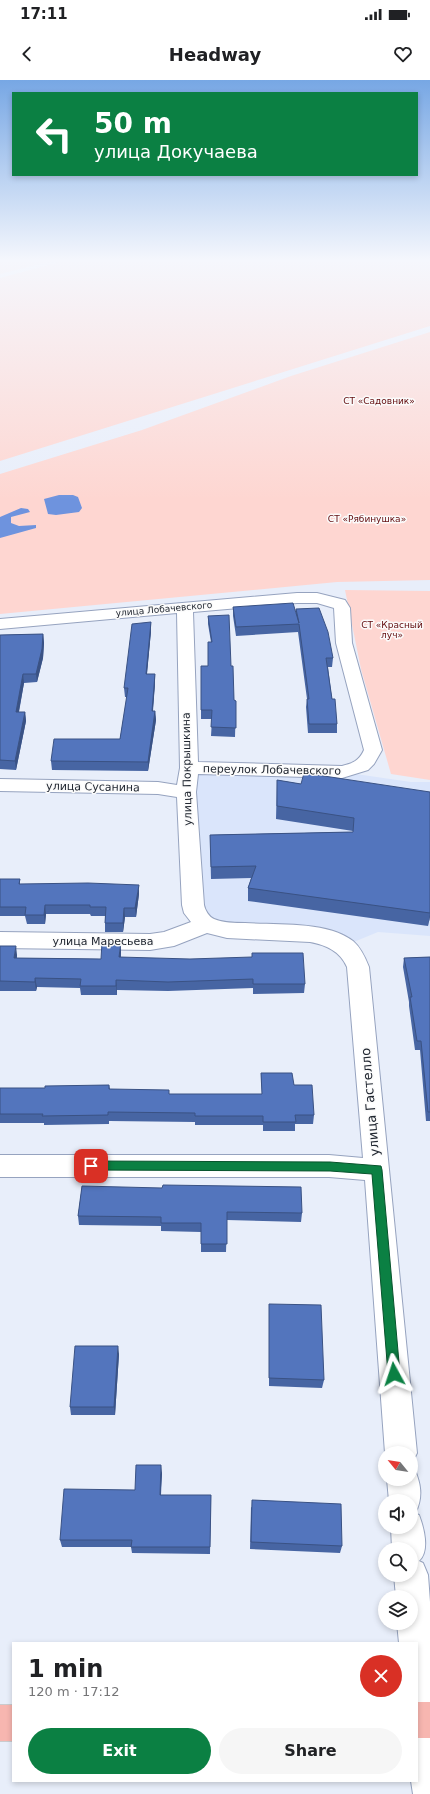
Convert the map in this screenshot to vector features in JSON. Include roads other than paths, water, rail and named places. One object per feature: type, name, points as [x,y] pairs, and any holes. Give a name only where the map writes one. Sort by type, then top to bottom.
[{"type":"main road","points":[[0,1723],[12,1723]]},
{"type":"street","name":"улица Лобачевского","points":[[0,624],[144,610],[184,609],[297,598],[316,598],[328,600]]},
{"type":"street","name":"переулок Лобачевского","points":[[190,768],[342,772],[360,767],[369,761],[373,750],[344,643],[342,608],[339,603],[328,600]]},
{"type":"street","name":"улица Покрышкина","points":[[184,609],[190,768],[186,792],[193,905],[195,914],[206,926]]},
{"type":"street","name":"улица Сусанина","points":[[0,785],[158,788],[186,792]]},
{"type":"street","name":"улица Маресьева","points":[[0,940],[150,942],[166,940],[206,926]]},
{"type":"street","name":"улица Гастелло","points":[[206,926],[227,930],[310,934],[328,938],[344,946],[353,955],[358,968],[400,1446]]},
{"type":"street","points":[[0,1166],[330,1166],[377,1170]]},
{"type":"street","points":[[412,1582],[416,1642]]},
{"type":"street","points":[[418,1662],[430,1789]]},
{"type":"water","points":[[59,495],[73,495],[78,497],[82,508],[79,512],[56,515],[48,514],[44,499]]},
{"type":"water","points":[[21,508],[28,509],[30,512],[11,517],[11,523],[19,526],[36,525],[36,528],[0,538],[0,517]]},
{"type":"park label","name":"СТ «Садовник»","points":[[379,401]]},
{"type":"park label","name":"СТ «Рябинушка»","points":[[367,519]]},
{"type":"park label","name":"СТ «Красный луч»","points":[[392,630]]}]
